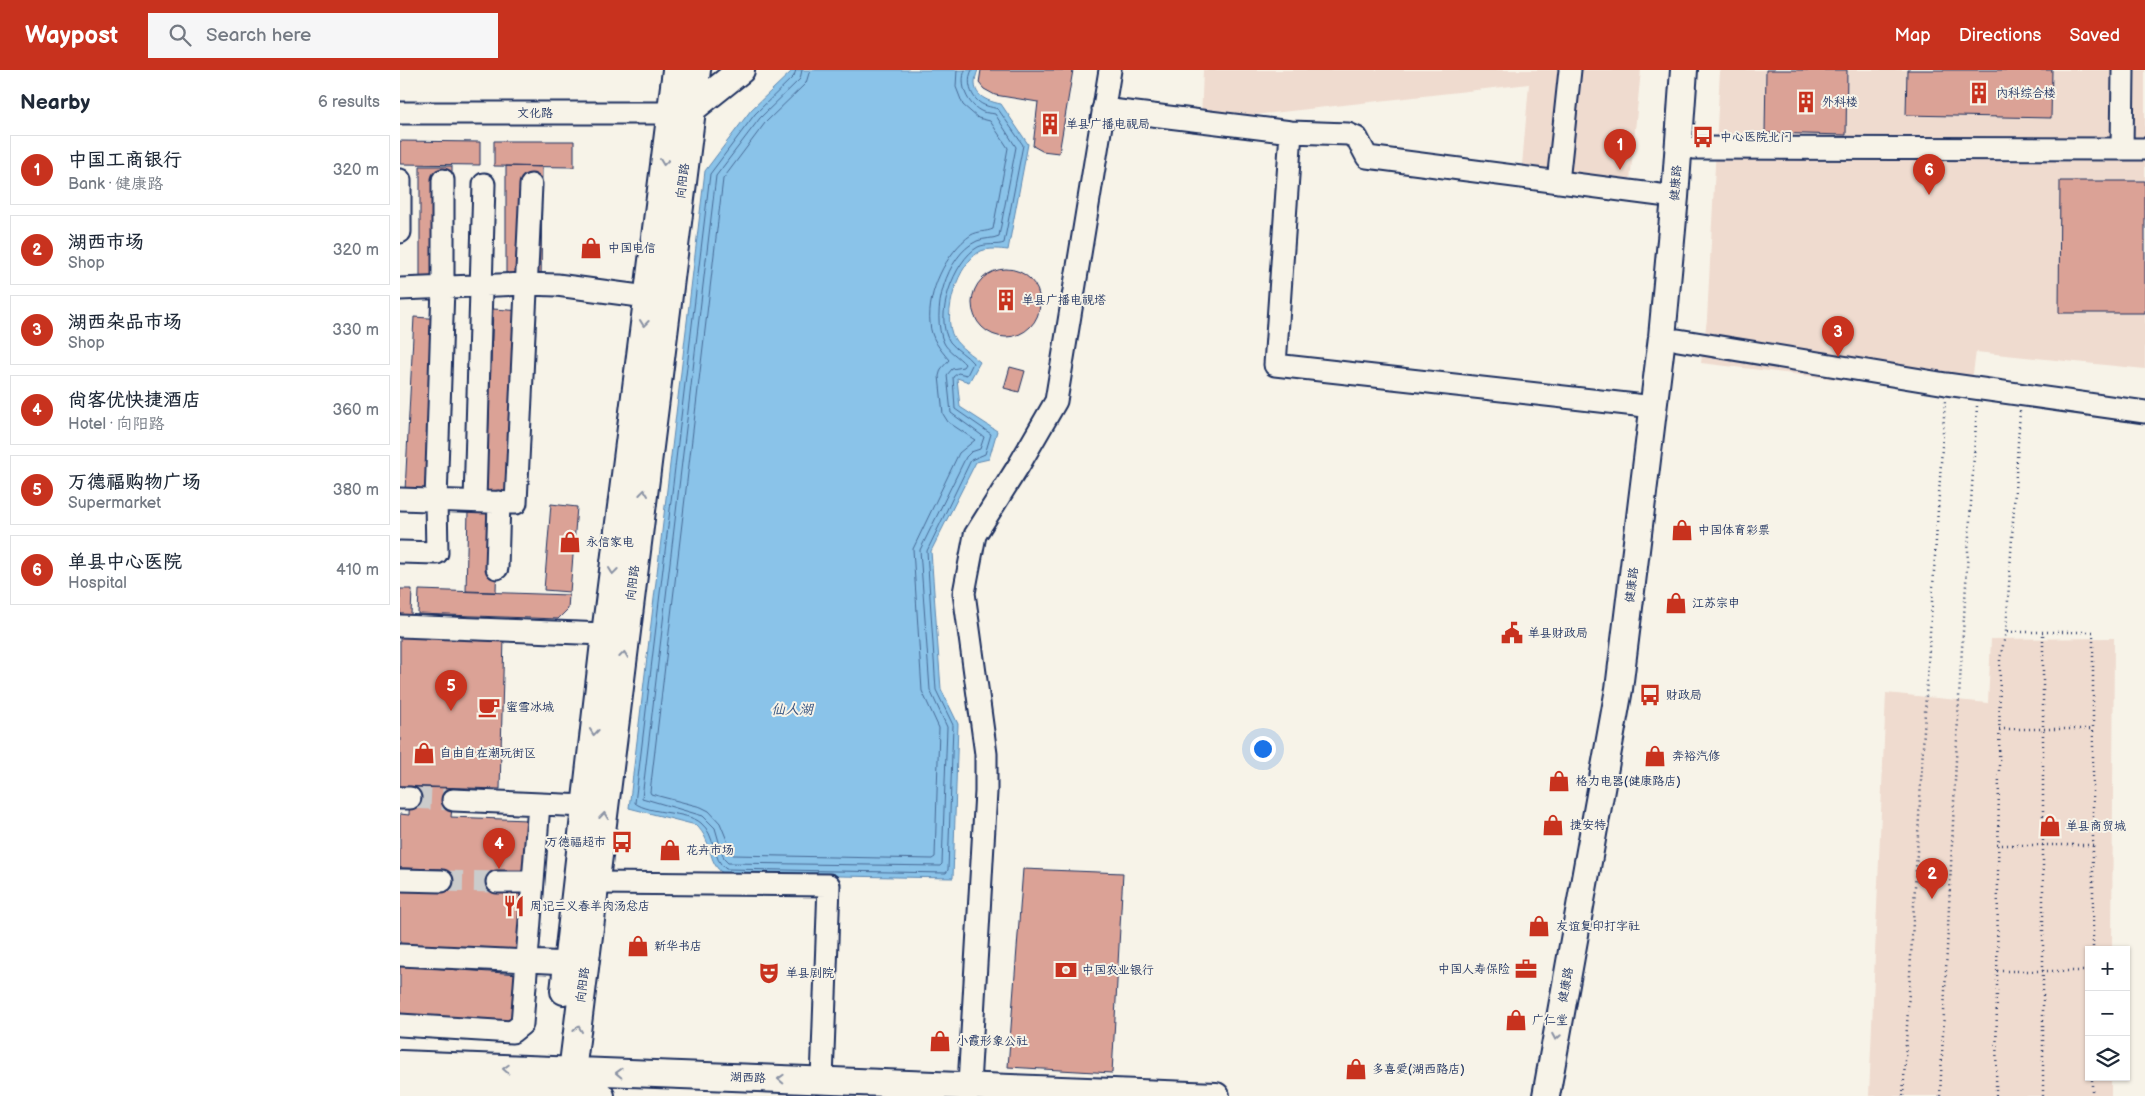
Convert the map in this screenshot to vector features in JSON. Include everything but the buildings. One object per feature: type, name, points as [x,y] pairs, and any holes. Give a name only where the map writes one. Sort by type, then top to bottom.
[{"type":"main road","name":"向阳路","points":[[562,1090],[596,883],[681,111],[676,70]]},
{"type":"main road","name":"向阳路","points":[[562,1090],[568,963],[605,634],[647,298],[681,111],[697,70]]},
{"type":"main road","points":[[681,111],[741,70]]},
{"type":"main road","name":"健康路","points":[[1546,1096],[1619,688],[1654,407],[1675,197],[1684,70]]},
{"type":"main road","name":"健康路","points":[[1564,1096],[1635,689],[1678,340],[1700,70]]},
{"type":"main road","name":"湖西路","points":[[400,1064],[600,1096]]},
{"type":"main road","name":"湖西路","points":[[400,1086],[562,1090],[822,1080],[1216,1096]]},
{"type":"street","points":[[968,1085],[986,792],[986,754],[964,593],[975,535],[1056,401],[1110,70]]},
{"type":"street","points":[[1558,182],[1570,70]]},
{"type":"street","points":[[2122,149],[2124,70]]},
{"type":"street","points":[[1103,110],[1292,132],[1348,134],[1357,138],[1367,157],[1675,197]]},
{"type":"street","name":"文化路","points":[[400,113],[681,111]]},
{"type":"street","points":[[1292,132],[1275,366],[1654,407]]},
{"type":"street","points":[[1694,148],[2145,149]]},
{"type":"street","points":[[400,180],[400,232]]},
{"type":"street","points":[[400,552],[437,553],[436,500],[443,288],[443,180]]},
{"type":"street","points":[[475,501],[484,184]]},
{"type":"street","points":[[400,499],[516,503],[531,185]]},
{"type":"street","points":[[400,289],[525,284],[557,286],[647,298]]},
{"type":"street","points":[[1678,340],[1978,389],[2145,412]]},
{"type":"street","points":[[497,568],[499,502]]},
{"type":"street","points":[[400,626],[605,634]]},
{"type":"street","points":[[453,800],[586,806]]},
{"type":"street","points":[[400,1025],[512,1032],[522,1024],[539,804]]},
{"type":"street","points":[[400,880],[442,881]]},
{"type":"street","points":[[496,882],[533,882]]},
{"type":"street","points":[[596,883],[829,885],[822,1080]]},
{"type":"street","points":[[400,956],[568,963]]},
{"type":"path","points":[[1903,1096],[1946,384]]},
{"type":"path","points":[[1940,1096],[1959,697],[1978,389]]},
{"type":"path","points":[[1996,1096],[2000,659],[2006,632],[2021,395]]},
{"type":"path","points":[[2006,632],[2093,632],[2092,946]]},
{"type":"path","points":[[2043,632],[2043,1096]]},
{"type":"path","points":[[1999,729],[2093,729]]},
{"type":"path","points":[[1998,845],[2092,844]]},
{"type":"path","points":[[1997,971],[2085,971]]},
{"type":"path","points":[[2092,1081],[2092,1096]]},
{"type":"shaded area","points":[[1203,70],[1641,70],[1629,191],[1521,177],[1529,84],[1201,121]]},
{"type":"shaded area","points":[[1720,70],[2145,70],[2145,369],[1976,352],[1970,395],[1701,363],[1707,319]]},
{"type":"shaded area","points":[[2114,638],[2112,946],[2085,946],[2085,1081],[2111,1081],[2111,1096],[1869,1096],[1886,693],[1988,703],[1991,639]]},
{"type":"water","name":"仙人湖","points":[[793,70],[978,70],[975,84],[979,94],[988,100],[1001,104],[1028,144],[1008,250],[984,250],[973,257],[965,266],[959,278],[951,304],[950,328],[954,338],[962,348],[980,362],[969,382],[957,378],[960,407],[997,431],[989,459],[976,462],[931,551],[941,689],[958,724],[953,878],[724,874],[715,864],[702,831],[696,825],[629,808],[705,171],[751,110]]},
{"type":"tunnel","points":[[410,798],[453,800]]},
{"type":"tunnel","points":[[442,881],[497,882]]},
{"type":"place","name":"内科综合楼","points":[[1979,93]]},
{"type":"place","name":"外科楼","points":[[1806,102]]},
{"type":"place","name":"单县广播电视局","points":[[1050,124]]},
{"type":"place","name":"中心医院北门","points":[[1703,137]]},
{"type":"place","name":"中国工商银行","points":[[1620,170]]},
{"type":"place","name":"单县中心医院","points":[[1929,195]]},
{"type":"place","name":"中国电信","points":[[591,248]]},
{"type":"place","name":"单县广播电视塔","points":[[1006,300]]},
{"type":"place","name":"湖西杂品市场","points":[[1838,357]]},
{"type":"place","name":"中国体育彩票","points":[[1682,530]]},
{"type":"place","name":"永信家电","points":[[570,542]]},
{"type":"place","name":"江苏宗申","points":[[1676,603]]},
{"type":"place","name":"单县财政局","points":[[1512,633]]},
{"type":"place","name":"财政局","points":[[1650,695]]},
{"type":"place","name":"蜜雪冰城","points":[[489,707]]},
{"type":"place","name":"万德福购物广场","points":[[451,711]]},
{"type":"place","name":"自由自在潮玩街区","points":[[424,753]]},
{"type":"place","name":"奔裕汽修","points":[[1655,756]]},
{"type":"place","name":"格力电器(健康路店)","points":[[1559,781]]},
{"type":"place","name":"捷安特","points":[[1553,825]]},
{"type":"place","name":"单县商贸城","points":[[2050,826]]},
{"type":"place","name":"万德福超市","points":[[622,842]]},
{"type":"place","name":"花卉市场","points":[[670,850]]},
{"type":"place","name":"尚客优快捷酒店","points":[[499,869]]},
{"type":"place","name":"湖西市场","points":[[1932,899]]},
{"type":"place","name":"周记三义春羊肉汤总店","points":[[514,906]]},
{"type":"place","name":"友谊复印打字社","points":[[1539,926]]},
{"type":"place","name":"新华书店","points":[[638,946]]},
{"type":"place","name":"中国人寿保险","points":[[1526,969]]},
{"type":"place","name":"中国农业银行","points":[[1066,970]]},
{"type":"place","name":"单县剧院","points":[[769,973]]},
{"type":"place","name":"广仁堂","points":[[1516,1020]]},
{"type":"place","name":"小霞形象公社","points":[[940,1041]]},
{"type":"place","name":"多喜爱(湖西路店)","points":[[1356,1069]]}]
